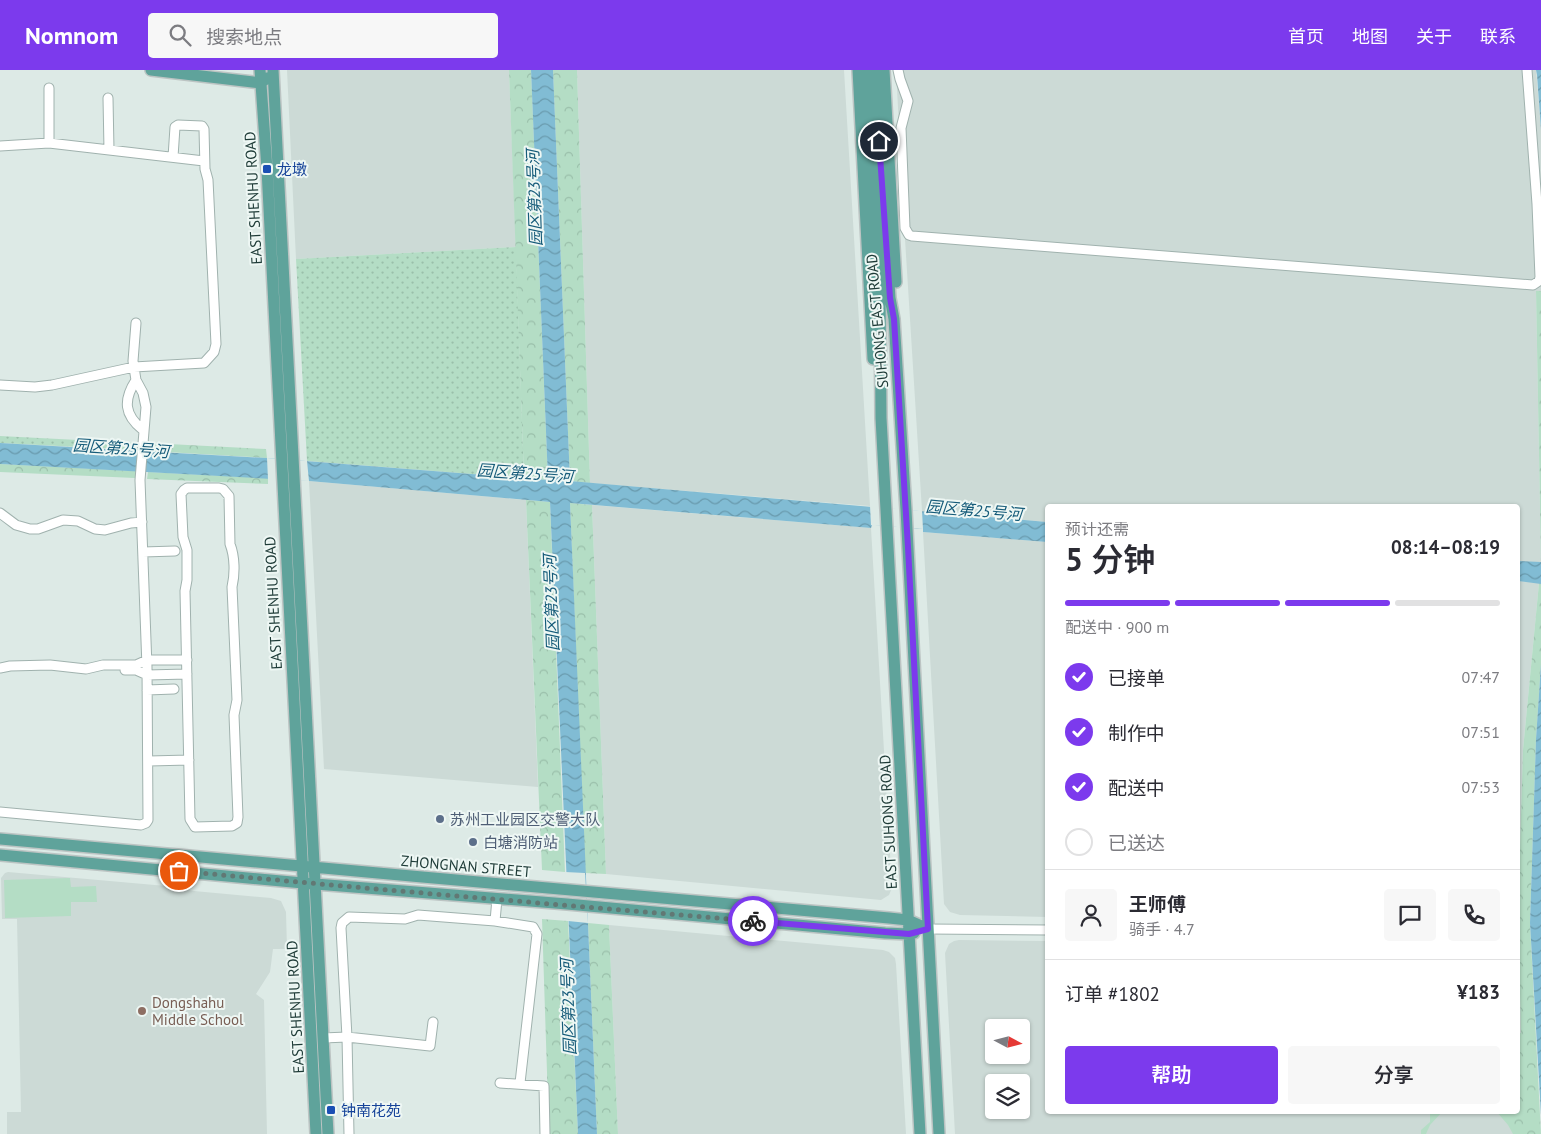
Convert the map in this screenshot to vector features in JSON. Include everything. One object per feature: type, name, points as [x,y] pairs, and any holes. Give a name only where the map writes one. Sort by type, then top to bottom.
[{"type":"main road","points":[[150,70],[261,82],[273,72]]},
{"type":"main road","points":[[261,70],[273,72]]},
{"type":"main road","name":"EAST SHENHU ROAD","points":[[261,70],[287,460]]},
{"type":"main road","points":[[858,70],[875,386],[881,418]]},
{"type":"main road","name":"SUHONG EAST ROAD","points":[[866,70],[880,295],[881,418],[886,508]]},
{"type":"main road","name":"SUHONG EAST ROAD","points":[[875,70],[906,510],[928,929]]},
{"type":"main road","points":[[884,70],[897,298],[894,319]]},
{"type":"main road","name":"EAST SHENHU ROAD","points":[[273,72],[302,867],[316,1134]]},
{"type":"main road","name":"EAST SHENHU ROAD","points":[[288,480],[316,884],[328,1134]]},
{"type":"main road","name":"EAST SUHONG ROAD","points":[[886,508],[920,1134]]},
{"type":"main road","name":"ZHONGNAN STREET","points":[[0,839],[908,920],[928,929]]},
{"type":"main road","name":"ZHONGNAN STREET","points":[[0,854],[303,883],[909,934],[928,929]]},
{"type":"main road","points":[[928,929],[939,1134]]},
{"type":"street","points":[[898,70],[908,101],[901,128],[905,228],[909,235],[1533,285],[1539,281],[1540,277],[1537,204],[1526,70]]},
{"type":"street","points":[[49,88],[50,143]]},
{"type":"street","points":[[108,98],[109,150]]},
{"type":"street","points":[[0,385],[35,387],[134,367],[204,363],[214,352],[216,344],[209,189],[204,161],[204,129],[202,126],[175,127],[173,157]]},
{"type":"street","points":[[0,146],[50,143],[204,161]]},
{"type":"street","points":[[0,812],[141,825],[146,823],[149,816],[148,690],[140,480],[146,407],[143,392],[136,380],[134,367],[136,323]]},
{"type":"street","points":[[136,380],[129,394],[128,414],[143,430]]},
{"type":"street","points":[[187,488],[219,488],[223,489],[229,496],[230,544],[233,551],[234,577],[232,587],[237,700],[234,715],[238,817],[235,825],[201,828],[196,827],[191,822],[187,660],[187,550],[183,537],[181,494],[187,488]]},
{"type":"street","points":[[0,514],[16,525],[30,530],[62,520],[78,521],[95,529],[105,530],[125,524],[142,522]]},
{"type":"street","points":[[143,552],[175,551]]},
{"type":"street","points":[[93,669],[104,666],[136,665],[147,660],[187,660]]},
{"type":"street","points":[[0,668],[50,665],[104,671],[136,670],[147,675],[187,674]]},
{"type":"street","points":[[148,690],[174,689]]},
{"type":"street","points":[[148,761],[189,760]]},
{"type":"street","points":[[495,921],[497,899]]},
{"type":"street","points":[[349,1134],[347,1037],[341,928],[345,919],[349,917],[405,919],[418,915],[495,921],[533,927],[537,934],[520,1084]]},
{"type":"street","name":"ZHONGNAN STREET","points":[[928,929],[1045,930]]},
{"type":"street","points":[[323,1038],[347,1037],[430,1046],[433,1022]]},
{"type":"street","points":[[500,1083],[544,1086],[545,1134]]},
{"type":"shaded area","points":[[287,70],[509,70],[516,247],[296,259]]},
{"type":"shaded area","points":[[577,70],[844,70],[870,506],[590,483]]},
{"type":"shaded area","points":[[896,70],[1536,70],[1541,130],[1541,291],[1536,291],[1541,563],[1520,561],[1520,504],[1045,504],[1045,522],[922,511]]},
{"type":"shaded area","points":[[309,481],[526,500],[538,787],[324,769]]},
{"type":"shaded area","points":[[592,505],[871,528],[892,888],[889,895],[881,900],[606,874]]},
{"type":"shaded area","points":[[923,532],[1045,542],[1045,917],[960,915],[950,912],[944,904]]},
{"type":"shaded area","points":[[1520,581],[1539,583],[1523,750],[1520,848]]},
{"type":"shaded area","name":"Dongshahu Middle School","points":[[8,872],[166,886],[194,891],[271,898],[281,901],[286,912],[287,949],[273,949],[270,972],[256,994],[264,1000],[267,1134],[7,1134],[7,1112],[21,1112],[17,919],[2,919],[1,878]]},
{"type":"shaded area","points":[[609,925],[889,952],[895,958],[896,964],[906,1134],[618,1134]]},
{"type":"shaded area","points":[[959,940],[1045,941],[1045,1114],[1520,1114],[1520,1000],[1525,1134],[955,1134],[945,953],[949,944]]},
{"type":"green space","points":[[509,70],[531,70],[548,480],[524,478]]},
{"type":"green space","points":[[553,70],[577,70],[590,483],[570,481]]},
{"type":"green space","points":[[516,247],[524,478],[307,461],[296,259]]},
{"type":"green space","points":[[1536,291],[1541,291],[1541,563]]},
{"type":"green space","points":[[0,436],[137,443],[137,450],[0,443]]},
{"type":"green space","points":[[149,443],[266,449],[267,458],[149,451]]},
{"type":"green space","points":[[0,464],[136,471],[135,478],[0,472]]},
{"type":"green space","points":[[148,472],[268,478],[268,484],[147,479]]},
{"type":"green space","points":[[526,500],[550,502],[565,872],[542,870]]},
{"type":"green space","points":[[570,503],[592,505],[606,874],[585,873]]},
{"type":"green space","points":[[1539,583],[1541,584],[1541,664],[1536,739],[1530,923],[1541,1134],[1513,1134],[1499,1114],[1520,1114],[1520,848],[1523,750]]},
{"type":"green space","points":[[70,878],[71,887],[96,886],[97,902],[71,902],[71,916],[5,918],[4,880]]},
{"type":"green space","points":[[542,919],[568,921],[578,1134],[549,1134]]},
{"type":"green space","points":[[588,923],[609,925],[618,1134],[597,1134]]},
{"type":"green space","points":[[1430,1114],[1440,1114],[1430,1125],[1426,1134],[1421,1134],[1421,1130],[1430,1122]]},
{"type":"water","points":[[531,70],[553,70],[570,481],[1045,522],[1045,542],[923,532],[923,529],[875,525],[872,525],[871,528],[570,503],[597,1134],[578,1134],[550,502],[309,481],[0,464],[0,443],[267,458],[548,480]]},
{"type":"water","points":[[1536,70],[1541,70],[1541,130],[1537,75]]},
{"type":"water","points":[[1520,561],[1541,562],[1541,584],[1520,581]]},
{"type":"water","points":[[1541,664],[1541,1115],[1530,923],[1536,739]]},
{"type":"pier","points":[[267,458],[307,461],[309,481],[268,480]]},
{"type":"pier","points":[[870,506],[922,511],[923,529],[871,525]]},
{"type":"pier","points":[[565,872],[585,873],[588,923],[568,921]]},
{"type":"way so far","points":[[179,871],[753,921]]},
{"type":"place","name":"龙墩","points":[[267,169]]},
{"type":"place","name":"苏州工业园区交警大队","points":[[440,819]]},
{"type":"place","name":"白塘消防站","points":[[473,842]]},
{"type":"place","name":"Dongshahu Middle School","points":[[142,1011]]},
{"type":"place","name":"钟南花苑","points":[[331,1110]]},
{"type":"route","points":[[753,921],[909,934],[928,929],[905,490],[894,319],[890,298],[879,141]]},
{"type":"water label","name":"园区第23号河","points":[[534,198]]},
{"type":"water label","name":"园区第25号河","points":[[121,448]]},
{"type":"water label","name":"园区第25号河","points":[[525,473]]},
{"type":"water label","name":"园区第25号河","points":[[974,510]]},
{"type":"water label","name":"园区第23号河","points":[[551,603]]},
{"type":"water label","name":"园区第23号河","points":[[568,1007]]}]
